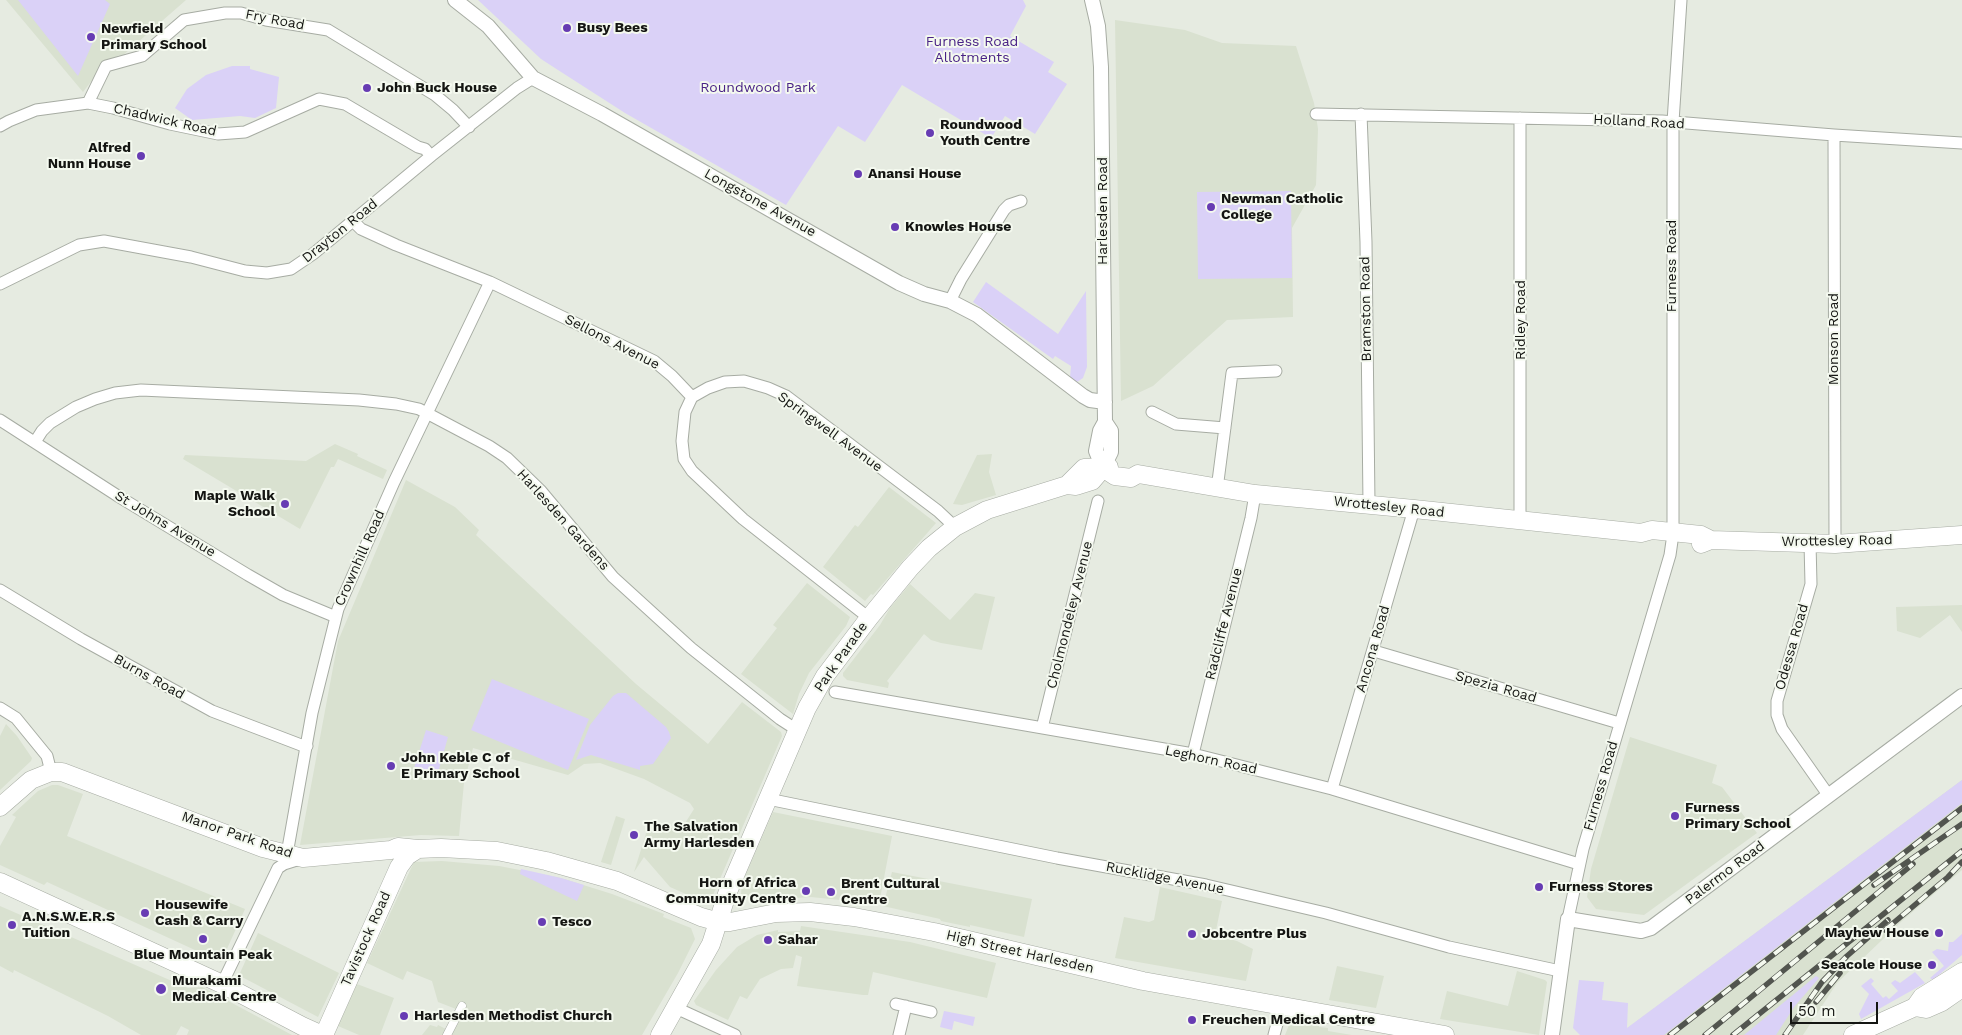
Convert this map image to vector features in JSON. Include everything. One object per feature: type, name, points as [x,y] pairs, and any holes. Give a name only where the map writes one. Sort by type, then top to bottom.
[{"type":"main road","name":"Wrottesley Road","points":[[1093,472],[1125,466],[1134,467],[1138,474],[1255,494],[1370,504],[1641,534],[1652,530],[1672,537],[1701,535],[1711,540],[1835,544],[1962,535]]},
{"type":"main road","name":"Park Parade","points":[[719,922],[727,894],[807,708],[825,676],[910,568],[929,548],[955,527],[987,510],[1067,485],[1093,472]]},
{"type":"main road","points":[[0,807],[31,780],[51,772]]},
{"type":"main road","name":"Manor Park Road","points":[[51,772],[62,772],[263,848],[295,856],[391,850],[398,847],[496,851],[546,861],[629,885],[701,917],[719,922]]},
{"type":"main road","name":"Tavistock Road","points":[[323,1035],[398,867],[406,856],[418,849]]},
{"type":"main road","points":[[391,850],[397,858],[398,867]]},
{"type":"main road","points":[[0,882],[222,984],[323,1035]]},
{"type":"main road","name":"High Street Harlesden","points":[[719,922],[730,922],[776,913],[810,912],[854,917],[934,932],[1143,981],[1282,1006],[1410,1032],[1445,1035]]},
{"type":"main road","points":[[660,1035],[711,944],[719,922]]},
{"type":"main road","points":[[1853,1035],[1915,1007],[1922,997],[1961,979]]},
{"type":"street","name":"Longstone Avenue","points":[[455,0],[488,26],[533,78],[602,114],[899,283],[977,314],[1076,390],[1105,395]]},
{"type":"street","name":"Harlesden Road","points":[[1092,0],[1098,26],[1101,66],[1103,350],[1105,422],[1111,431],[1111,452],[1093,472]]},
{"type":"street","name":"Furness Road","points":[[1552,1035],[1568,919],[1579,864],[1670,555],[1672,537],[1673,122],[1681,0]]},
{"type":"street","name":"Fry Road","points":[[88,103],[106,66],[142,56],[184,20],[225,13],[241,13],[266,20],[328,30],[435,95],[469,127]]},
{"type":"street","name":"Drayton Road","points":[[0,284],[79,245],[104,241],[245,271],[267,273],[291,269],[313,254],[431,156],[533,78]]},
{"type":"street","name":"Chadwick Road","points":[[0,126],[9,120],[36,110],[88,103],[218,134],[245,132],[319,99],[345,104],[424,149],[431,156]]},
{"type":"street","name":"Holland Road","points":[[1316,114],[1673,122],[1962,143]]},
{"type":"street","name":"Bramston Road","points":[[1361,114],[1366,242],[1370,504]]},
{"type":"street","name":"Ridley Road","points":[[1520,118],[1520,522]]},
{"type":"street","name":"Monson Road","points":[[1834,135],[1835,544]]},
{"type":"street","points":[[950,302],[961,279],[1004,210],[1009,205],[1021,201]]},
{"type":"street","name":"Sellons Avenue","points":[[353,221],[361,229],[490,282],[654,361],[692,397]]},
{"type":"street","name":"Crownhill Road","points":[[295,856],[312,714],[338,609],[427,413],[490,282]]},
{"type":"street","points":[[1217,489],[1232,373],[1276,371]]},
{"type":"street","name":"Springwell Avenue","points":[[692,397],[708,388],[725,382],[744,381],[786,396],[938,511],[955,527]]},
{"type":"street","name":"Harlesden Gardens","points":[[35,442],[50,423],[76,407],[115,393],[141,390],[359,400],[396,404],[419,409],[489,446],[507,458],[541,491],[613,577],[691,648],[780,719],[798,730]]},
{"type":"street","points":[[692,397],[685,412],[682,441],[684,460],[692,471],[742,519],[869,618]]},
{"type":"street","points":[[1152,412],[1176,424],[1225,428]]},
{"type":"street","name":"St Johns Avenue","points":[[0,420],[121,498],[248,575],[283,595],[336,617]]},
{"type":"street","name":"Radcliffe Avenue","points":[[1193,754],[1251,518],[1255,494]]},
{"type":"street","name":"Cholmondeley Avenue","points":[[1042,728],[1098,501]]},
{"type":"street","name":"Ancona Road","points":[[1332,790],[1414,509]]},
{"type":"street","name":"Odessa Road","points":[[1810,543],[1811,584],[1777,701],[1777,714],[1782,729],[1829,796]]},
{"type":"street","name":"Burns Road","points":[[0,590],[82,639],[212,711],[307,746]]},
{"type":"street","name":"Spezia Road","points":[[1374,651],[1619,723]]},
{"type":"street","name":"Leghorn Road","points":[[835,692],[1193,754],[1332,790],[1579,864]]},
{"type":"street","name":"Palermo Road","points":[[1568,919],[1627,930],[1641,931],[1651,928],[1962,696]]},
{"type":"street","points":[[0,708],[16,718],[47,756],[51,772]]},
{"type":"street","name":"Rucklidge Avenue","points":[[768,799],[1057,858],[1206,885],[1326,913],[1449,947],[1560,971]]},
{"type":"street","points":[[222,984],[278,868],[295,856]]},
{"type":"street","points":[[900,1035],[901,1005],[931,1012]]},
{"type":"street","points":[[447,1035],[462,1006]]},
{"type":"street","points":[[1274,1035],[1282,1006]]},
{"type":"street","points":[[676,1008],[735,1035]]},
{"type":"shaded area","name":"Newfield Primary School","points":[[6,0],[186,0],[121,57],[119,55],[104,65],[83,92]]},
{"type":"shaded area","name":"Newman Catholic College","points":[[1115,20],[1185,30],[1222,43],[1296,46],[1314,103],[1318,129],[1316,185],[1292,228],[1293,317],[1227,320],[1153,386],[1121,401]]},
{"type":"shaded area","name":"Maple Walk School","points":[[335,444],[387,470],[383,479],[338,459],[334,467],[331,467],[300,529],[183,459],[185,455],[306,461]]},
{"type":"shaded area","points":[[992,454],[989,472],[996,495],[962,505],[953,504],[977,455]]},
{"type":"shaded area","points":[[406,480],[455,507],[479,530],[476,535],[636,684],[708,744],[742,702],[781,732],[782,736],[710,902],[706,903],[670,887],[644,857],[634,872],[649,824],[680,831],[694,809],[690,803],[644,779],[600,763],[584,764],[568,775],[473,748],[464,783],[459,836],[421,835],[300,845],[338,641]]},
{"type":"shaded area","points":[[889,487],[936,523],[873,595],[871,594],[865,601],[823,567],[855,525],[858,527]]},
{"type":"shaded area","points":[[807,583],[850,617],[846,626],[809,673],[799,694],[793,714],[741,674],[777,628],[773,625]]},
{"type":"shaded area","points":[[910,584],[950,620],[975,593],[995,597],[982,650],[941,643],[931,640],[924,634],[887,681],[889,683],[888,688],[847,680],[843,673],[880,625],[890,608]]},
{"type":"shaded area","points":[[1962,605],[1962,632],[1950,615],[1920,638],[1897,631],[1896,607]]},
{"type":"shaded area","points":[[6,724],[32,758],[0,790],[0,736]]},
{"type":"shaded area","name":"Furness Primary School","points":[[1630,737],[1717,765],[1712,783],[1722,787],[1757,833],[1644,915],[1596,909],[1587,897],[1591,869]]},
{"type":"shaded area","points":[[1962,780],[1962,870],[1903,920],[1837,983],[1803,1035],[1626,1035],[1626,1029]]},
{"type":"shaded area","points":[[52,785],[58,785],[83,794],[67,836],[245,909],[221,962],[47,882],[44,885],[0,865],[0,846],[16,817],[12,815],[38,791]]},
{"type":"shaded area","points":[[773,812],[892,836],[879,904],[811,897],[765,900],[744,898],[741,894],[742,883]]},
{"type":"shaded area","points":[[616,816],[625,819],[611,865],[601,862]]},
{"type":"shaded area","points":[[442,861],[499,866],[561,878],[612,894],[664,914],[663,917],[691,928],[695,939],[678,973],[642,1035],[422,1035],[430,1025],[437,1027],[438,1025],[446,1029],[456,1009],[438,1002],[432,981],[407,971],[403,980],[367,963],[414,862]]},
{"type":"shaded area","points":[[892,872],[1032,899],[1024,937],[970,925],[970,927],[941,921],[940,919],[883,906]]},
{"type":"shaded area","points":[[1160,887],[1222,901],[1215,935],[1237,941],[1253,949],[1246,981],[1115,958],[1124,917],[1149,922],[1154,920]]},
{"type":"shaded area","points":[[0,906],[188,988],[202,987],[292,1035],[187,1035],[189,1030],[181,1026],[176,1035],[141,1035],[108,1016],[14,970],[13,973],[0,966]]},
{"type":"shaded area","points":[[801,926],[910,942],[996,963],[987,998],[873,972],[868,995],[797,986],[802,957],[796,955],[793,968],[781,969],[760,979],[747,999],[740,996],[728,1020],[696,1005],[694,1001],[716,970],[737,947],[757,935],[778,930],[778,932],[800,931]]},
{"type":"shaded area","points":[[258,933],[339,973],[318,1017],[242,977],[240,973]]},
{"type":"shaded area","points":[[1337,966],[1384,976],[1376,1008],[1329,1000]]},
{"type":"shaded area","points":[[1517,971],[1547,982],[1539,1035],[1440,1019],[1447,991],[1508,1006]]},
{"type":"shaded area","points":[[357,984],[394,998],[380,1035],[359,1035],[338,1026]]},
{"type":"shaded area","points":[[1301,1022],[1328,1028],[1328,1031],[1352,1035],[1285,1035],[1289,1025],[1300,1026]]},
{"type":"green space","points":[[18,0],[105,0],[110,4],[78,76]]},
{"type":"green space","name":"Roundwood Park","points":[[478,0],[1023,0],[1026,6],[1010,36],[1054,62],[1048,72],[1067,84],[1035,134],[1005,116],[991,138],[902,85],[865,142],[838,126],[786,205],[625,113],[541,59]]},
{"type":"green space","points":[[232,66],[250,66],[250,69],[279,77],[276,108],[255,118],[240,116],[192,120],[175,108],[187,89],[206,75]]},
{"type":"green space","points":[[1291,191],[1292,278],[1198,279],[1197,192]]},
{"type":"green space","points":[[986,282],[1058,334],[1086,291],[1087,367],[1083,378],[1077,382],[1070,378],[1071,366],[1055,356],[1053,359],[973,302]]},
{"type":"green space","points":[[492,679],[589,719],[568,770],[471,730]]},
{"type":"green space","points":[[618,693],[626,693],[666,727],[671,738],[653,764],[640,766],[640,770],[591,755],[576,760],[590,725],[613,696]]},
{"type":"green space","points":[[426,730],[448,737],[437,776],[414,768]]},
{"type":"green space","points":[[1962,780],[1962,803],[1664,1035],[1580,1035],[1573,1028],[1579,980],[1604,982],[1602,1000],[1628,1003],[1627,1028]]},
{"type":"green space","points":[[521,869],[584,885],[577,901],[520,874]]},
{"type":"green space","points":[[1962,934],[1962,955],[1933,980],[1930,978],[1944,966],[1932,952],[1937,949],[1948,951],[1949,942],[1953,942]]},
{"type":"green space","points":[[1915,972],[1925,983],[1861,1019],[1859,1014],[1869,994],[1861,986],[1871,978],[1874,981],[1871,984],[1883,998],[1886,996],[1889,999],[1898,991],[1891,983],[1895,980],[1900,983]]},
{"type":"green space","points":[[1816,976],[1819,978],[1794,1007],[1776,1035],[1744,1035]]},
{"type":"green space","points":[[944,1011],[975,1017],[973,1026],[954,1021],[952,1030],[940,1027]]},
{"type":"railway","points":[[1670,1035],[1962,808]]},
{"type":"railway","points":[[1874,885],[1962,824]]},
{"type":"railway","points":[[1733,1035],[1962,851]]},
{"type":"railway","points":[[1885,930],[1948,877],[1962,862]]},
{"type":"railway","points":[[1705,1035],[1913,864]]},
{"type":"railway","points":[[1785,1035],[1822,982],[1847,956],[1888,920]]},
{"type":"railway","points":[[1816,1002],[1840,973]]},
{"type":"place","name":"Busy Bees","points":[[567,28]]},
{"type":"place","name":"Newfield Primary School","points":[[91,37]]},
{"type":"place","name":"John Buck House","points":[[367,88]]},
{"type":"place","name":"Roundwood Youth Centre","points":[[930,133]]},
{"type":"place","name":"Alfred Nunn House","points":[[141,156]]},
{"type":"place","name":"Anansi House","points":[[858,174]]},
{"type":"place","name":"Newman Catholic College","points":[[1211,207]]},
{"type":"place","name":"Knowles House","points":[[895,227]]},
{"type":"place","name":"Maple Walk School","points":[[285,504]]},
{"type":"place","name":"John Keble C of E Primary School","points":[[391,766]]},
{"type":"place","name":"Furness Primary School","points":[[1675,816]]},
{"type":"place","name":"The Salvation Army Harlesden","points":[[634,835]]},
{"type":"place","name":"Furness Stores","points":[[1539,887]]},
{"type":"place","name":"Horn of Africa Community Centre","points":[[806,891]]},
{"type":"place","name":"Brent Cultural Centre","points":[[831,892]]},
{"type":"place","name":"Housewife Cash & Carry","points":[[145,913]]},
{"type":"place","name":"Tesco","points":[[542,922]]},
{"type":"place","name":"A.N.S.W.E.R.S Tuition","points":[[12,925]]},
{"type":"place","name":"Mayhew House","points":[[1939,933]]},
{"type":"place","name":"Jobcentre Plus","points":[[1192,934]]},
{"type":"place","name":"Blue Mountain Peak","points":[[203,939]]},
{"type":"place","name":"Sahar","points":[[768,940]]},
{"type":"place","name":"Seacole House","points":[[1932,965]]},
{"type":"place","name":"Murakami Medical Centre","points":[[161,989]]},
{"type":"place","name":"Harlesden Methodist Church","points":[[404,1016]]},
{"type":"place","name":"Freuchen Medical Centre","points":[[1192,1020]]},
{"type":"park label","name":"Furness Road Allotments","points":[[972,50]]}]
